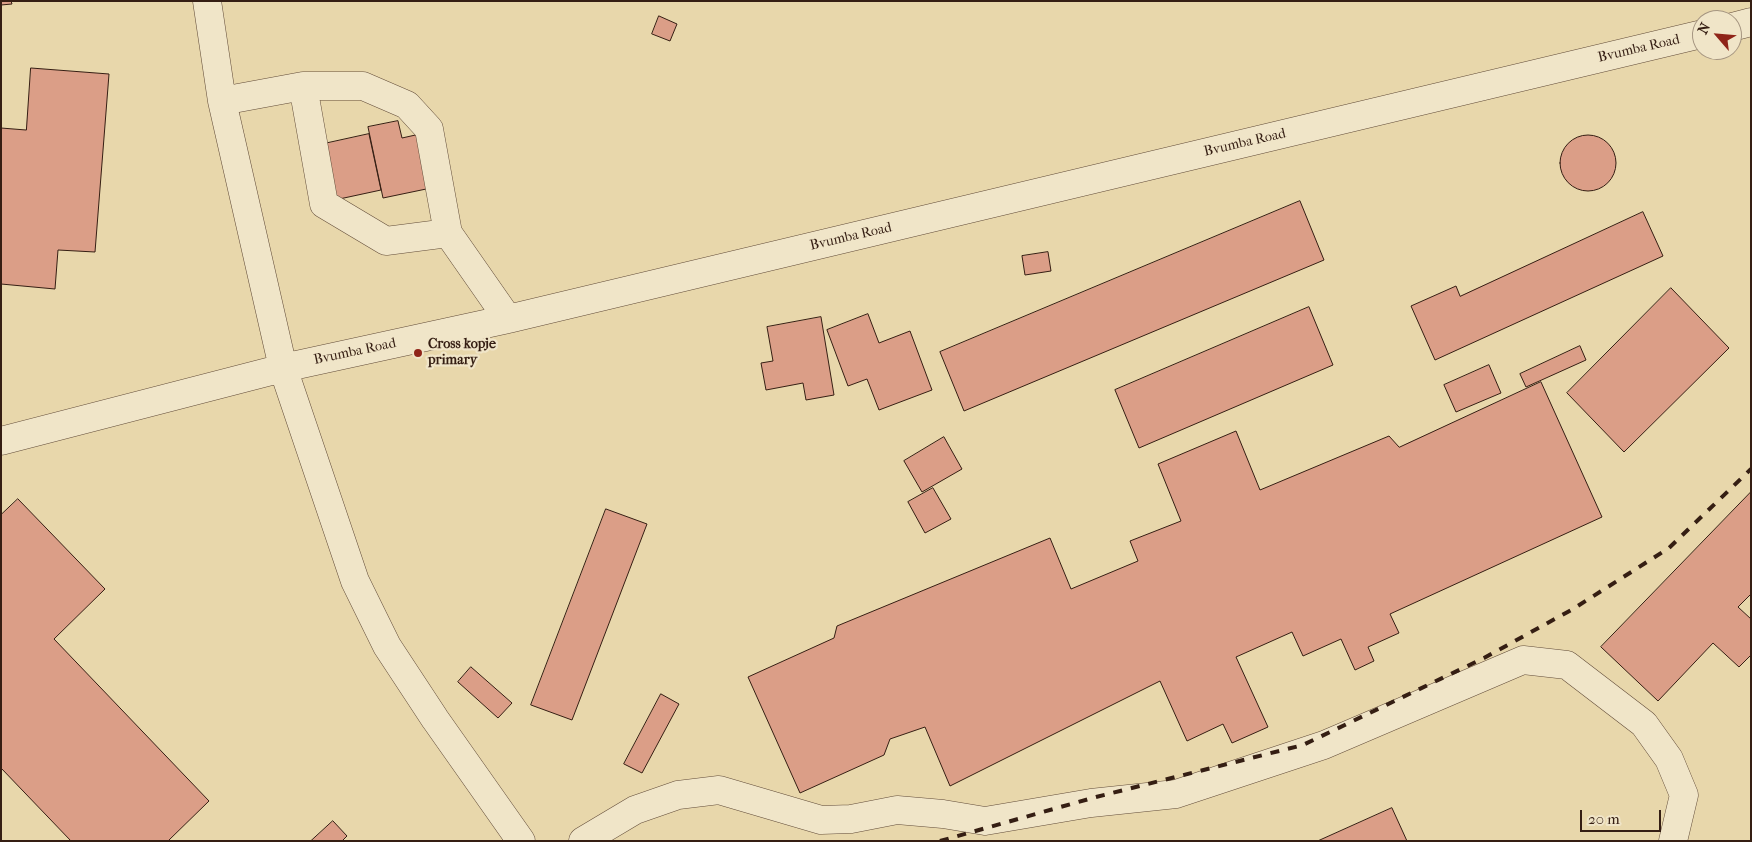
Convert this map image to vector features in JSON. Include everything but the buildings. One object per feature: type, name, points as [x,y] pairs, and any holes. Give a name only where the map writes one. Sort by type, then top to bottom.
[{"type":"street","points":[[207,1],[222,101],[284,368],[356,581],[387,646],[435,719],[521,841]]},
{"type":"street","name":"Bvumba Road","points":[[1,441],[284,368],[508,319],[1692,36]]},
{"type":"street","points":[[222,101],[302,86],[363,86],[407,105],[430,129],[448,233],[508,319]]},
{"type":"street","points":[[302,86],[324,204],[386,241],[448,233]]},
{"type":"street","points":[[583,841],[635,810],[678,794],[719,790],[821,820],[851,819],[897,810],[942,814],[985,821],[1091,803],[1176,794],[1324,745],[1523,660],[1567,665],[1644,724],[1669,759],[1684,795],[1673,841]]},
{"type":"railway","points":[[940,841],[1096,797],[1303,745],[1484,658],[1573,609],[1669,548],[1751,469]]},
{"type":"place","name":"Cross kopje primary","points":[[418,353]]}]
